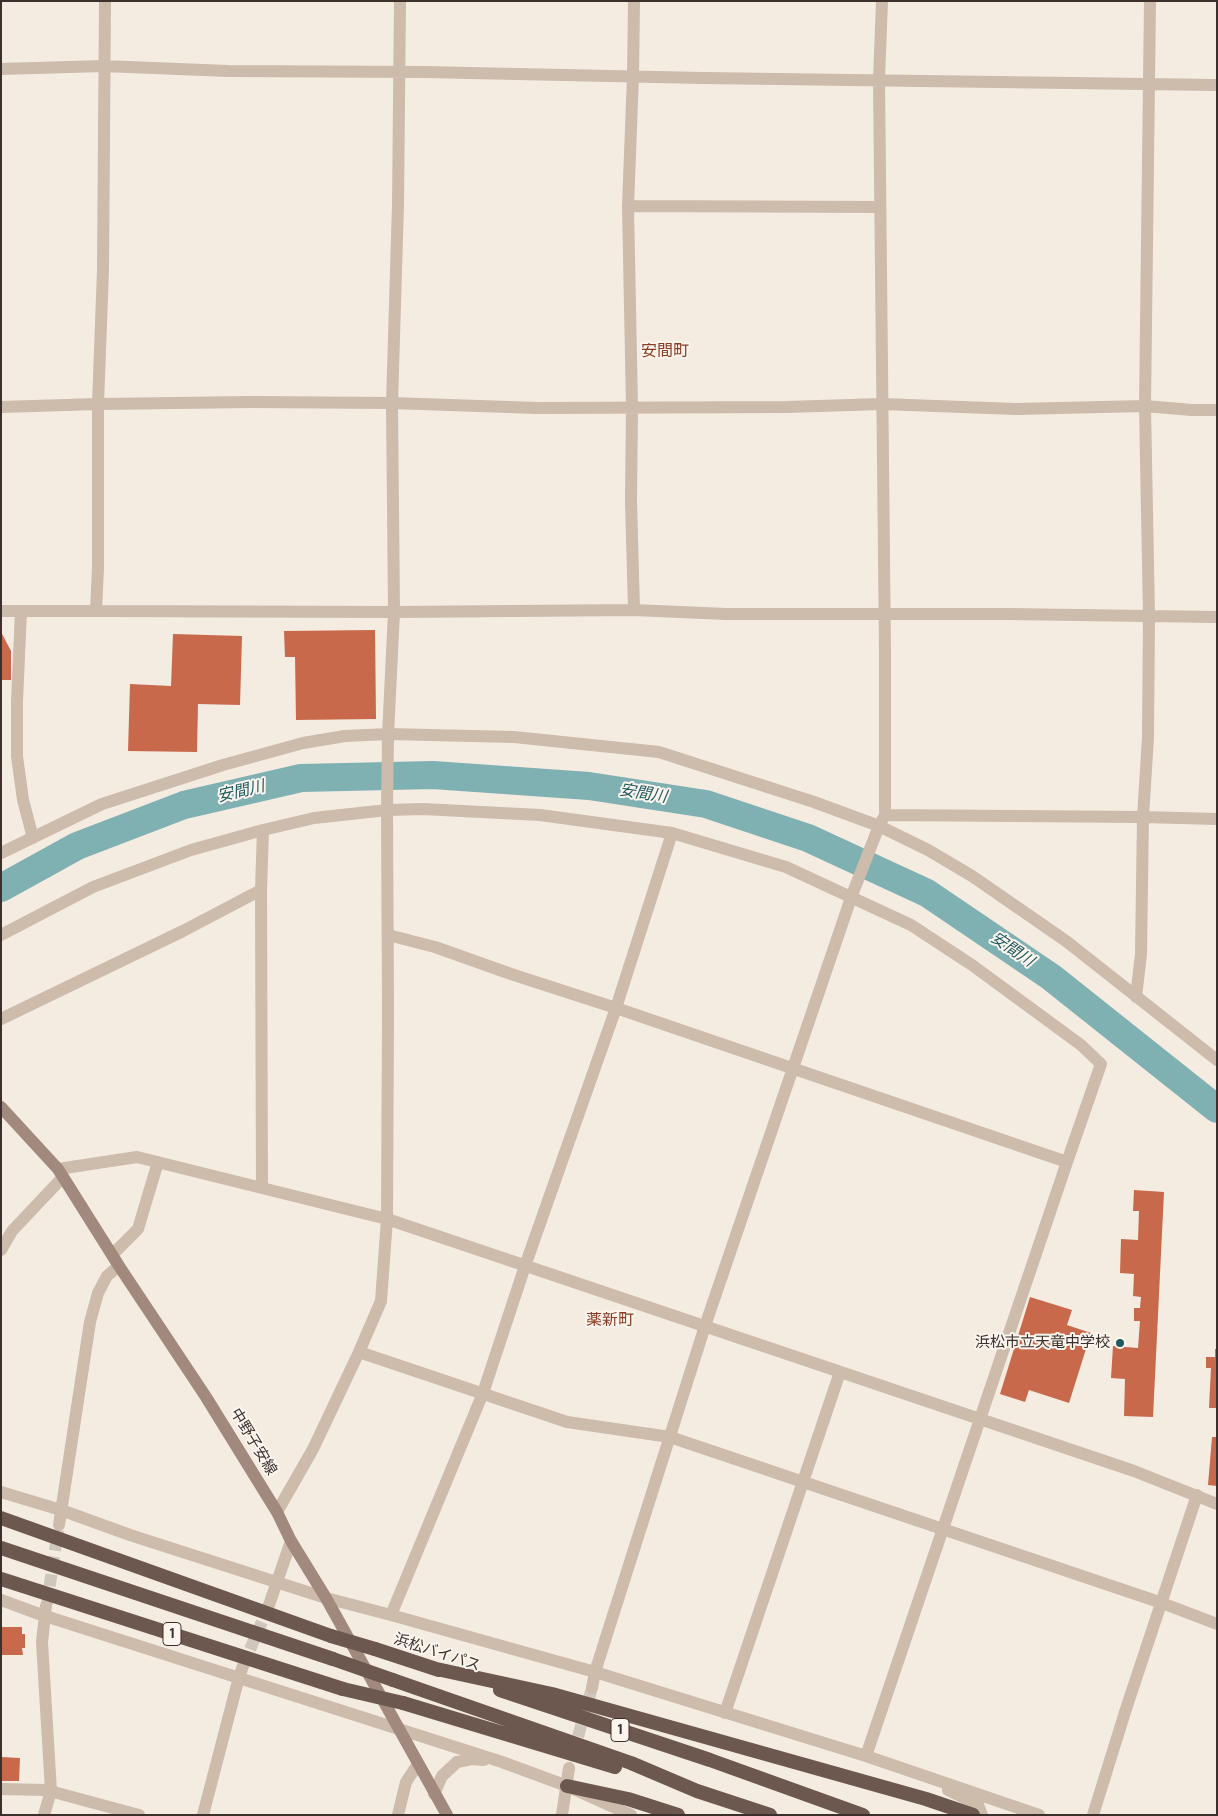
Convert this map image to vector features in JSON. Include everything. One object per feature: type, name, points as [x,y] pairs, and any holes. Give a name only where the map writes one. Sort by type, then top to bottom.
[{"type":"highway","name":"浜松バイパス","points":[[1,1518],[331,1636],[710,1760],[863,1815]]},
{"type":"highway","name":"1","points":[[1,1548],[333,1659],[631,1763],[697,1791]]},
{"type":"highway","name":"1","points":[[1,1579],[343,1689],[403,1703],[697,1791],[770,1815]]},
{"type":"highway","name":"1","points":[[432,1668],[552,1694],[926,1799],[973,1815]]},
{"type":"highway","points":[[568,1786],[628,1799],[678,1815]]},
{"type":"main road","name":"中野子安線","points":[[1,1106],[61,1173],[206,1397],[326,1598],[447,1815]]},
{"type":"street","points":[[96,611],[98,567],[98,404],[103,270],[105,1]]},
{"type":"street","points":[[276,1512],[313,1449],[359,1352],[380,1301],[387,1219],[387,809],[388,734],[394,612],[392,403],[398,205],[400,1]]},
{"type":"street","points":[[634,1],[628,206],[634,610]]},
{"type":"street","points":[[592,1688],[595,1672],[704,1326],[851,896],[881,823],[885,615],[879,80],[882,1]]},
{"type":"street","points":[[1136,998],[1141,954],[1143,816],[1148,737],[1149,616],[1145,406],[1150,1]]},
{"type":"street","points":[[1,69],[104,66],[228,71],[1217,85]]},
{"type":"street","points":[[628,206],[880,207]]},
{"type":"street","points":[[1,407],[98,404],[392,403],[537,408],[787,407],[882,404],[1016,409],[1145,406],[1217,410]]},
{"type":"street","points":[[1,611],[394,612],[634,610],[726,614],[1217,617]]},
{"type":"street","points":[[21,611],[17,701],[17,756],[23,800],[33,838]]},
{"type":"street","points":[[1,853],[102,804],[223,765],[303,743],[346,736],[388,734],[514,737],[659,752],[881,823],[972,876],[1066,941],[1217,1060]]},
{"type":"street","points":[[1,935],[93,887],[191,850],[314,818],[387,809],[540,815],[672,833],[786,867],[911,925],[972,965],[1081,1045],[1101,1064],[979,1418],[866,1756]]},
{"type":"street","points":[[881,823],[1143,816],[1217,819]]},
{"type":"street","points":[[262,1188],[261,890],[263,830]]},
{"type":"street","points":[[391,1615],[483,1393],[525,1266],[616,1008],[672,833]]},
{"type":"street","points":[[1,1019],[184,931],[261,890]]},
{"type":"street","points":[[388,935],[435,947],[1067,1162]]},
{"type":"street","points":[[1,1250],[12,1231],[61,1173],[137,1157],[387,1219],[979,1418],[1134,1472],[1217,1504]]},
{"type":"street","points":[[59,1525],[90,1322],[98,1293],[116,1260],[138,1229],[158,1162]]},
{"type":"street","points":[[359,1352],[567,1422],[670,1437],[1162,1603],[1217,1624]]},
{"type":"street","points":[[725,1713],[840,1372]]},
{"type":"street","points":[[1,1492],[62,1510],[130,1535],[326,1598],[595,1672],[866,1756],[1039,1815]]},
{"type":"street","points":[[1093,1815],[1197,1495]]},
{"type":"street","points":[[269,1604],[292,1541]]},
{"type":"street","points":[[1,1600],[46,1611],[241,1672],[568,1786],[631,1815]]},
{"type":"street","points":[[44,1815],[51,1791],[42,1642],[46,1611]]},
{"type":"street","points":[[203,1815],[241,1672]]},
{"type":"street","points":[[434,1794],[442,1776],[458,1762],[472,1759],[502,1762]]},
{"type":"street","points":[[398,1815],[406,1782],[418,1764]]},
{"type":"street","points":[[562,1815],[568,1786],[569,1768]]},
{"type":"street","points":[[913,1772],[978,1805],[982,1815]]},
{"type":"street","points":[[1,1789],[51,1791],[139,1815]]},
{"type":"building","points":[[375,630],[376,719],[296,720],[295,657],[285,657],[284,631]]},
{"type":"building","points":[[1,632],[11,651],[11,680],[1,680]]},
{"type":"building","points":[[173,634],[242,636],[240,705],[198,704],[197,752],[128,751],[130,684],[171,686]]},
{"type":"building","points":[[1134,1190],[1164,1192],[1153,1417],[1124,1416],[1125,1379],[1111,1378],[1113,1346],[1138,1348],[1140,1321],[1134,1321],[1134,1308],[1140,1308],[1141,1297],[1133,1296],[1134,1274],[1120,1273],[1121,1239],[1138,1240],[1139,1211],[1133,1211]]},
{"type":"building","points":[[1030,1297],[1072,1310],[1067,1325],[1091,1333],[1069,1403],[1029,1390],[1025,1402],[1000,1394]]},
{"type":"building","points":[[1215,1349],[1217,1349],[1217,1408],[1209,1408],[1211,1368],[1206,1368],[1206,1357],[1215,1357]]},
{"type":"building","points":[[1212,1437],[1217,1437],[1217,1486],[1208,1485]]},
{"type":"building","points":[[1,1627],[22,1627],[22,1634],[25,1634],[25,1648],[22,1648],[23,1655],[1,1655]]},
{"type":"building","points":[[1,1757],[20,1758],[19,1781],[1,1781]]},
{"type":"waterway","name":"安間川","points":[[1,888],[77,846],[184,805],[301,778],[433,775],[589,786],[706,804],[808,838],[927,893],[1051,977],[1217,1109]]},
{"type":"tunnel","points":[[47,1604],[58,1530]]},
{"type":"tunnel","points":[[243,1666],[269,1605]]},
{"type":"tunnel","points":[[573,1754],[592,1688]]},
{"type":"place","name":"浜松市立天竜中学校","points":[[1120,1343]]},
{"type":"district","name":"安間町","points":[[665,352]]},
{"type":"district","name":"薬新町","points":[[610,1321]]}]
